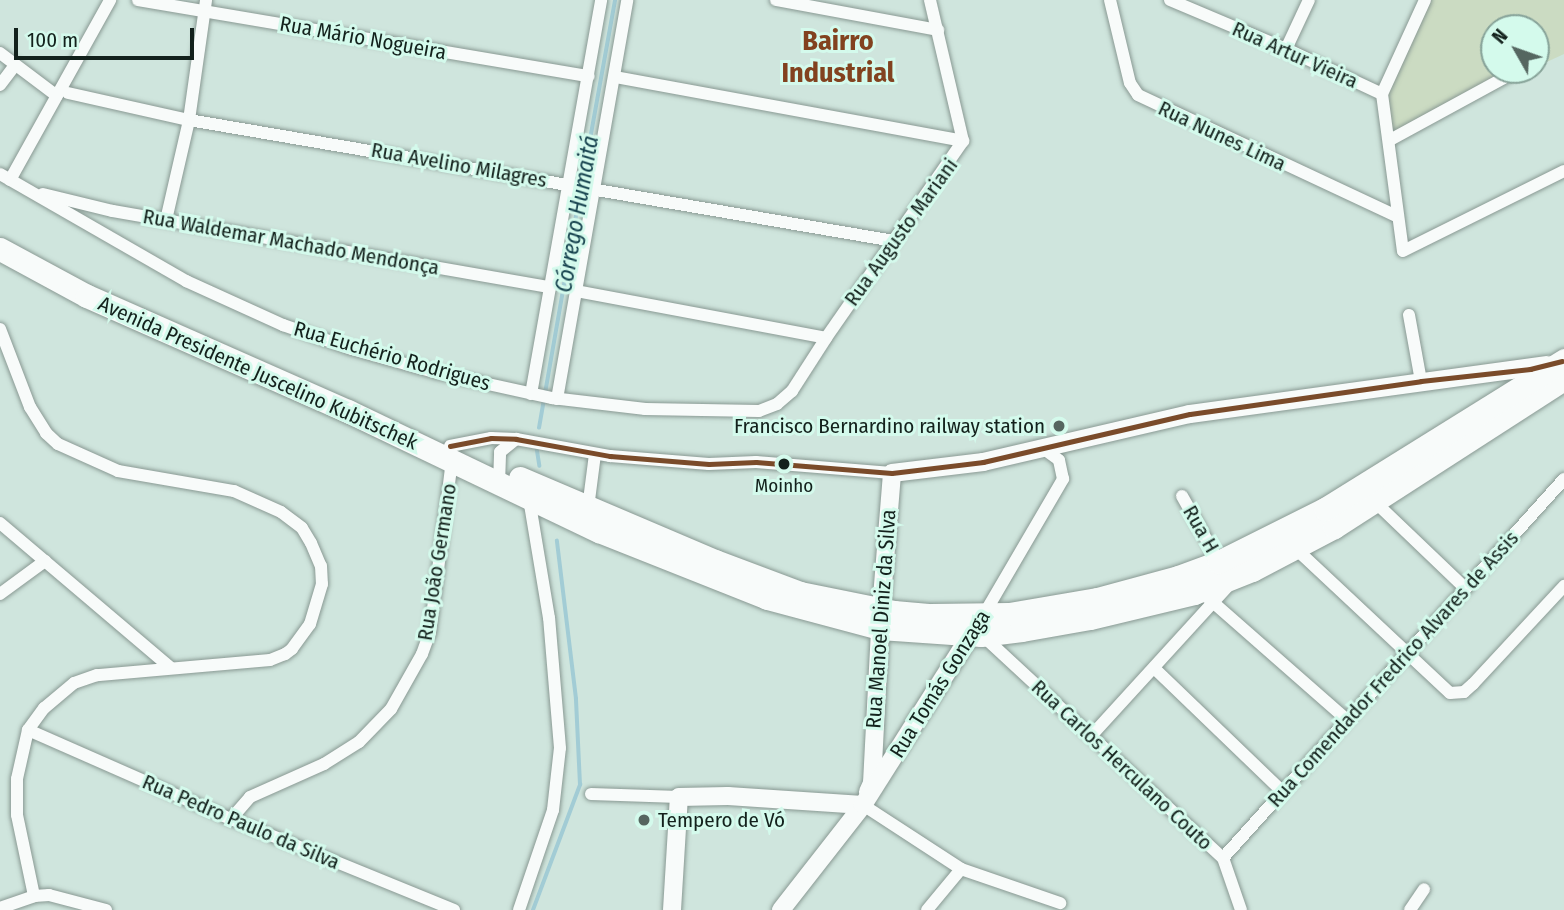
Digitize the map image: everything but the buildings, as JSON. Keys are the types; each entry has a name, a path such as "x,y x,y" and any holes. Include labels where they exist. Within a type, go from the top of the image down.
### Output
{"highway":[{"name":"Avenida Presidente Juscelino Kubitschek","path":"0,234 92,285 499,476 588,508 769,582 881,619"},
{"name":"Avenida Presidente Juscelino Kubitschek","path":"0,249 87,296 451,454"},
{"name":"Avenida Presidente Juscelino Kubitschek","path":"499,476 529,499 611,536 767,598 881,619 979,628 1090,618 1204,597 1228,569 1563,367"},
{"name":"Avenida Presidente Juscelino Kubitschek","path":"979,628 1178,577 1228,569 1295,548 1374,501 1563,367"}],"street":[{"path":"5,177 62,94 110,0"},
{"name":"Rua Mário Nogueira","path":"138,0 205,6 589,76"},
{"path":"534,395 550,287 571,184 601,0"},
{"path":"554,398 576,291 592,187 627,0"},
{"path":"776,0 938,30"},
{"name":"Rua Augusto Mariani","path":"776,404 792,391 963,141 930,0"},
{"name":"Rua Nunes Lima","path":"1110,0 1130,83 1138,95 1398,217"},
{"name":"Rua Artur Vieira","path":"1170,0 1188,3 1382,94"},
{"path":"1286,49 1309,0"},
{"path":"1425,0 1382,94 1403,251 1564,171"},
{"path":"166,220 189,120 205,6"},
{"path":"0,53 62,94"},
{"path":"0,85 15,65"},
{"path":"614,77 963,141"},
{"path":"1390,140 1493,84"},
{"name":"Rua Avelino Milagres","path":"62,94 189,120 592,187 894,241"},
{"name":"Rua Euchério Rodrigues","path":"5,177 186,281 283,325 426,369 534,395 645,409 758,411 776,404"},
{"name":"Rua Waldemar Machado Mendonça","path":"32,192 113,211 550,287"},
{"path":"101,234 113,211"},
{"path":"576,291 826,338"},
{"path":"1409,315 1421,381"},
{"path":"0,329 30,407 46,433 58,444 118,471 234,491 265,503 292,519 311,543 321,566 322,584 310,624 292,649 270,660 97,675 74,684 44,708 28,730 20,758 17,815 34,896"},
{"path":"451,454 491,438 516,439 594,454 673,461 757,462 892,473 983,462 1045,450 1190,414 1421,381 1563,367"},
{"path":"499,476 500,452 516,439"},
{"name":"Rua Tomás Gonzaga","path":"781,910 863,805 979,628 1063,479 1059,460 1045,450"},
{"name":"Rua João Germano","path":"231,819 250,797 324,764 359,742 391,709 422,654 430,632 451,454"},
{"path":"588,508 594,454"},
{"name":"Rua Manoel Diniz da Silva","path":"863,805 872,783 873,730 892,473"},
{"name":"Rua Comendador Fredrico Alvares de Assis","path":"1223,858 1564,479"},
{"name":"Rua H","path":"1182,496 1228,569"},
{"path":"519,910 553,810 559,748 550,618 529,499"},
{"path":"1374,501 1465,587"},
{"path":"0,523 172,668"},
{"path":"1295,548 1450,693 1464,692 1474,684 1564,586"},
{"path":"0,594 45,561"},
{"path":"1091,736 1154,668 1204,597 1346,719"},
{"name":"Rua Carlos Herculano Couto","path":"979,628 1223,858 1241,910"},
{"path":"1154,668 1282,791"},
{"name":"Rua Pedro Paulo da Silva","path":"28,730 231,819 454,910"},
{"path":"873,730 878,737 890,743 908,735"},
{"path":"591,794 728,796 863,805 961,869 1060,903"},
{"path":"672,910 679,797"},
{"path":"927,910 961,869"},
{"path":"1424,889 1412,905 1426,910"},
{"path":"0,908 34,896 58,896 106,910"}],"green space":[{"path":"1430,0 1564,0 1564,54 1550,60 1550,14 1480,14 1480,84 1500,84 1393,135 1386,94"}],"waterway":[{"name":"Córrego Humaitá","path":"582,184 615,0"},
{"name":"Córrego Humaitá","path":"539,428 580,192"},
{"name":"Córrego Humaitá","path":"537,448 540,466"},
{"name":"Córrego Humaitá","path":"533,910 580,785 576,699 557,541"}],"transit line":[{"path":"450,446 491,438 516,439 610,456 709,464 756,462 892,473 983,462 1190,414 1421,381 1530,369 1562,361"}],"place":[{"name":"Francisco Bernardino railway station","path":"1059,426"},
{"name":"Moinho","path":"784,464"},
{"name":"Tempero de Vó","path":"644,820"}],"district":[{"name":"Bairro Industrial","path":"838,57"}]}
